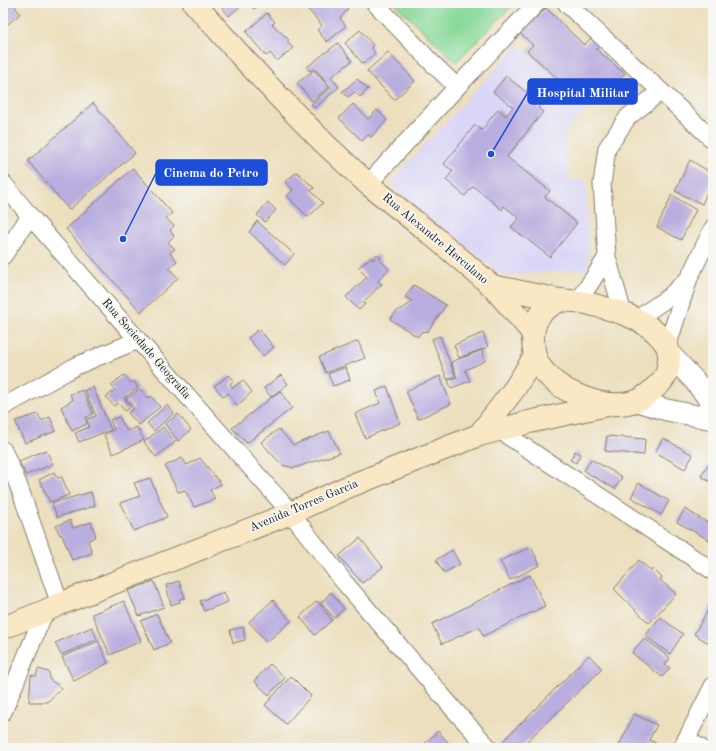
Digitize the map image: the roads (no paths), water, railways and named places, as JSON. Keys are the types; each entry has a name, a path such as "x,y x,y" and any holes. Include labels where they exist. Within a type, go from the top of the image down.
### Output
{"main road":[{"name":"Rua Alexandre Herculano","path":"194,3 286,105 324,143 368,184 432,235 492,286 570,301 589,303 630,316 647,325 658,334 668,349"},
{"path":"492,286 533,333"},
{"path":"570,301 553,304 543,311 534,326 533,347 535,356 543,370 563,388 577,396 612,404 637,401 643,398 659,385 666,376 668,366 668,349"},
{"path":"489,433 535,356"},
{"name":"Avenida Torres Garcia","path":"3,628 291,513 345,488 489,433 529,422 612,404"}],"street":[{"path":"375,3 457,87"},
{"path":"368,184 537,3"},
{"path":"566,3 713,140"},
{"path":"661,91 628,117 608,148 602,184 607,257 630,316 669,297 689,278"},
{"name":"Rua Sociedade Geografia","path":"3,183 138,340 291,513 349,588 489,748"},
{"path":"3,256 30,216"},
{"path":"668,349 689,278 713,228"},
{"path":"570,301 607,257"},
{"path":"3,407 76,366 138,340"},
{"name":"Rua Alexandre Herculano","path":"668,349 713,404"},
{"path":"637,401 667,410 713,419"},
{"path":"489,433 713,571"},
{"path":"3,450 18,484 53,607 3,712"},
{"path":"701,748 684,744 707,712 713,686"}],"place":[{"name":"Hospital Militar","path":"491,154"},
{"name":"Cinema do Petro","path":"123,239"}]}
